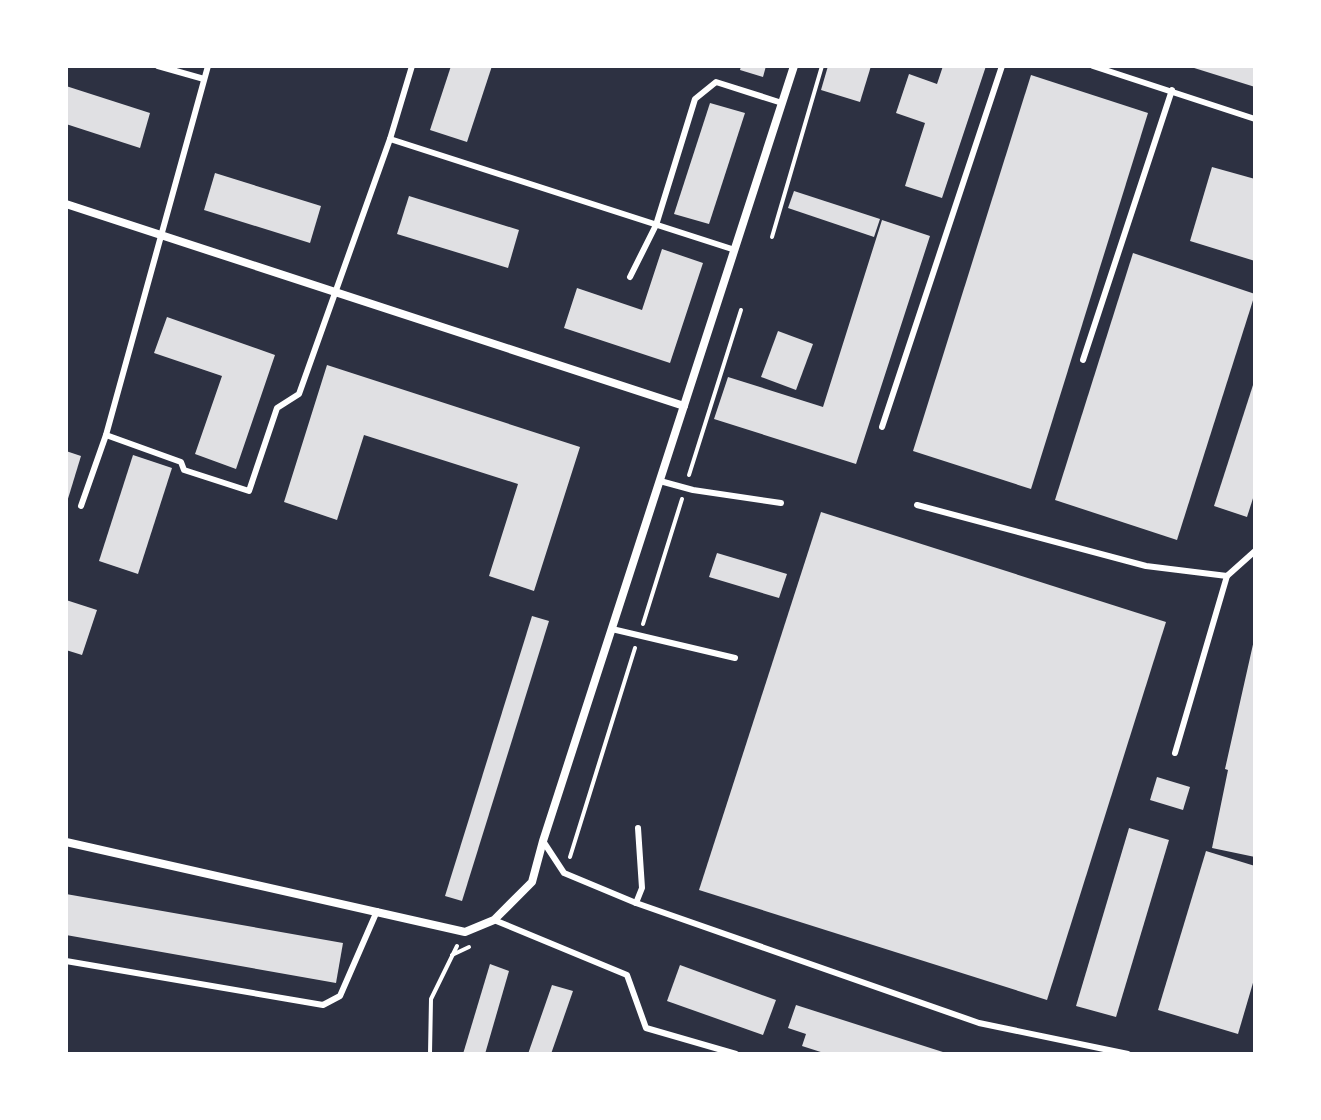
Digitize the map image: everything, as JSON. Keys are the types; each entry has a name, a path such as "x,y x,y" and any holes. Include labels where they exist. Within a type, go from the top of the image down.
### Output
{"street":[{"path":"66,842 465,932 494,920 532,882 794,66"},
{"path":"66,204 684,406"}],"lane":[{"path":"158,66 204,79"},
{"path":"81,506 106,435 208,66"},
{"path":"106,435 181,462 184,470 249,491 277,408 299,394 390,139 412,66"},
{"path":"882,427 1002,66"},
{"path":"1093,66 1255,119"},
{"path":"630,277 656,225 695,99 716,82 782,103"},
{"path":"1083,360 1172,90"},
{"path":"390,139 735,250"},
{"path":"660,481 685,488 781,503"},
{"path":"917,505 1146,566 1227,576"},
{"path":"1175,753 1227,576 1255,551"},
{"path":"612,629 735,658"},
{"path":"636,903 642,888 638,828"},
{"path":"543,841 564,873 636,903 979,1023 1128,1054"},
{"path":"66,961 323,1005 340,996 377,910"},
{"path":"494,920 627,975 646,1028 736,1054"}],"path":[{"path":"772,237 822,66"},
{"path":"570,858 741,310"},
{"path":"430,1054 431,999 465,932"}],"building":[{"path":"451,66 492,66 467,142 430,130"},
{"path":"741,66 766,66 763,77 740,70"},
{"path":"828,66 871,66 860,102 821,90"},
{"path":"943,66 986,66 942,198 905,186 925,123 896,113 909,74 937,84"},
{"path":"1255,66 1255,87 1191,67"},
{"path":"1031,75 1148,113 1031,489 913,451"},
{"path":"66,86 150,113 140,148 66,124"},
{"path":"710,103 745,113 709,224 674,214"},
{"path":"1212,167 1255,179 1255,261 1190,241"},
{"path":"215,173 321,206 310,243 204,210"},
{"path":"794,191 880,219 874,237 788,208"},
{"path":"409,196 519,230 508,268 397,234"},
{"path":"882,220 930,236 856,464 714,419 728,377 823,407"},
{"path":"662,249 703,263 670,363 564,328 577,288 642,310"},
{"path":"1133,253 1255,294 1177,540 1055,500"},
{"path":"167,317 275,355 236,469 195,454 222,376 154,353"},
{"path":"778,331 813,344 796,390 761,377"},
{"path":"327,365 580,447 534,591 489,576 518,484 364,435 337,520 284,502"},
{"path":"1254,382 1255,492 1247,517 1214,506"},
{"path":"66,451 81,456 67,502 66,502"},
{"path":"133,455 172,468 138,574 99,561"},
{"path":"821,512 1166,622 1047,1000 699,890"},
{"path":"717,553 787,574 779,598 709,577"},
{"path":"66,600 97,610 82,655 66,650"},
{"path":"532,616 549,621 462,901 445,896"},
{"path":"1254,640 1255,857 1212,848 1228,770 1225,769"},
{"path":"1157,777 1190,787 1183,810 1150,800"},
{"path":"1129,828 1169,840 1116,1017 1076,1006"},
{"path":"1206,851 1255,866 1255,976 1238,1034 1158,1010"},
{"path":"66,894 343,943 336,983 66,935"},
{"path":"490,964 509,971 485,1054 463,1054"},
{"path":"680,965 776,1000 763,1035 667,1001"},
{"path":"552,985 573,991 551,1054 528,1054"},
{"path":"796,1005 946,1054 827,1054 802,1046 806,1034 788,1028"}]}
